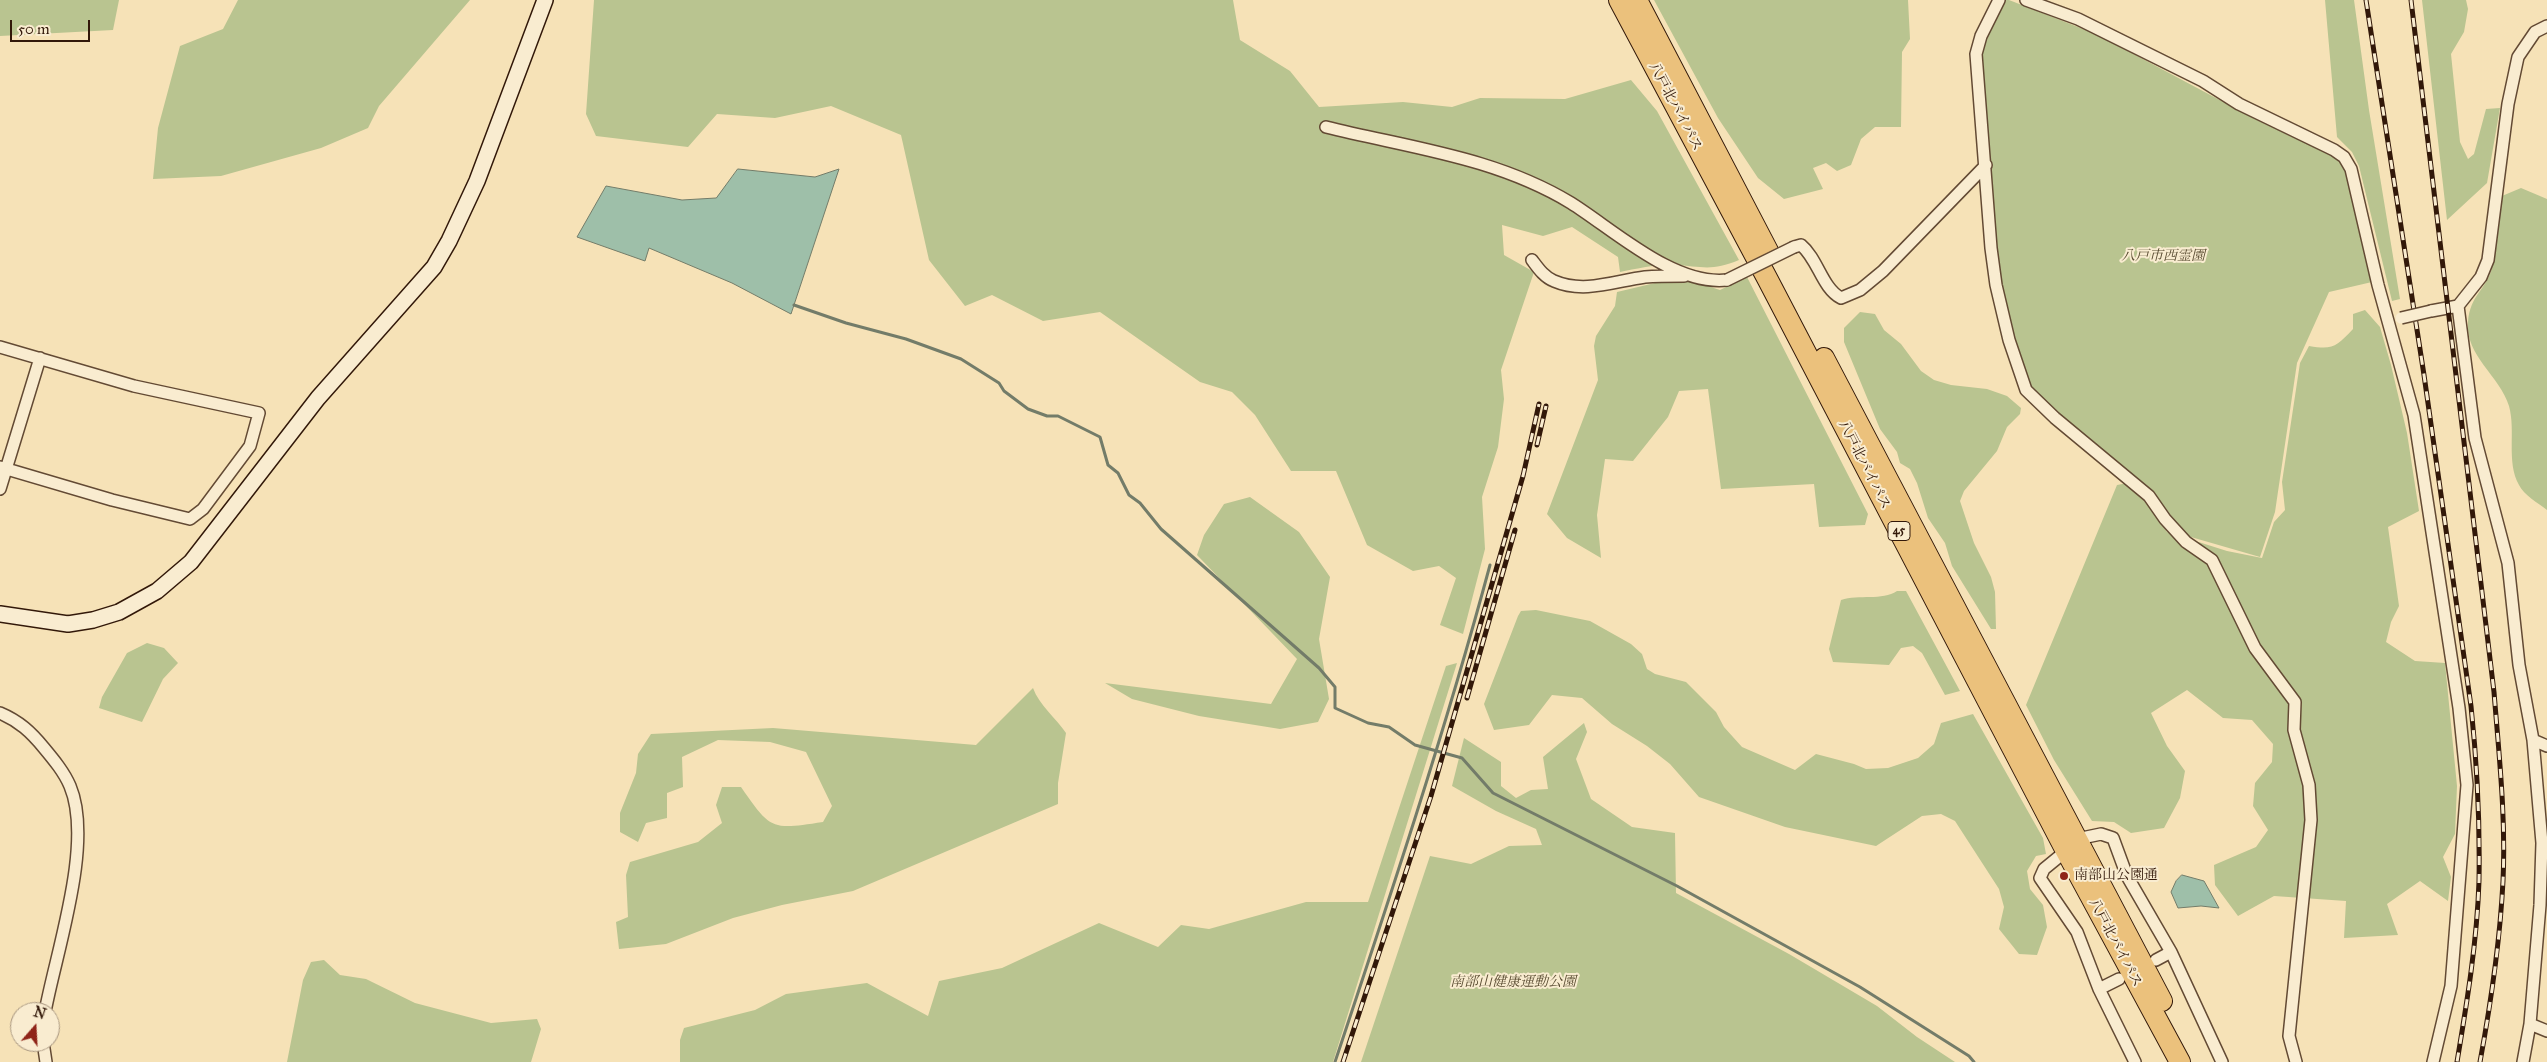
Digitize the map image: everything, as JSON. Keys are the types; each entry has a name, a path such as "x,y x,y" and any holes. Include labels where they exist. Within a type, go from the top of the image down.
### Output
{"highway":[{"name":"八戸北バイパス","path":"1619,0 2071,845 2195,1062"},
{"name":"八戸北バイパス","path":"1637,0 2071,845 2180,1062"}],"street":[{"path":"0,614 68,624 93,620 119,612 157,592 191,562 318,398 434,267 449,241 477,181 545,0"},
{"path":"1999,0 1980,36 1976,54 1991,248 1996,285 2009,340 2026,390 2055,418 2149,496 2165,519 2186,542 2212,560 2255,648 2294,702 2294,730 2310,785 2312,820 2289,1036 2296,1062"},
{"path":"2026,0 2056,5 2203,81 2240,104 2334,150 2344,157 2351,169 2388,321 2414,415 2457,698 2467,785 2451,986 2433,1062"},
{"path":"2388,321 2458,306 2481,277 2488,260 2507,113 2518,57 2535,32 2547,26"},
{"path":"1326,126 1468,159 1517,176 1571,203 1647,254 1677,271 1705,281 1727,280 1794,246 1801,245 1808,251 1834,294 1842,298 1850,296 1883,271 1986,165"},
{"path":"1532,260 1544,274 1554,281 1577,286 1614,284 1645,277 1691,276"},
{"path":"2458,306 2475,438 2508,563 2519,665 2533,740 2542,843 2540,905 2530,1024 2523,1062"},
{"path":"0,347 134,386 259,412 250,446 203,509 190,519 112,500 3,468"},
{"path":"0,489 3,468 40,358"},
{"path":"0,713 29,730 56,762 70,787 75,806 78,830 76,858 47,1002"},
{"path":"2533,740 2547,746"},
{"path":"2135,1062 2099,988 2077,932 2040,878 2044,869 2071,845 2101,834 2113,838 2127,876 2171,952 2222,1062"},
{"path":"2156,960 2171,952"},
{"path":"2099,988 2119,979"},
{"path":"2530,1024 2547,1031"}],"green space":[{"path":"0,0 119,0 113,30 0,36"},
{"path":"238,0 470,0 379,106 368,128 321,148 221,176 153,179 158,128 180,46 223,29"},
{"path":"594,0 1233,0 1240,40 1290,71 1319,107 1403,102 1452,107 1480,98 1565,99 1631,80 1657,111 1739,260 1713,267 1667,265 1620,272 1618,257 1572,227 1543,236 1502,225 1504,255 1534,272 1501,370 1504,399 1498,447 1482,497 1485,549 1463,634 1440,625 1456,578 1439,566 1413,571 1367,545 1336,471 1291,471 1255,415 1232,392 1200,382 1100,312 1043,321 992,295 965,306 929,260 901,135 831,106 775,118 717,114 688,147 596,136 586,114"},
{"path":"1654,0 1908,0 1910,39 1902,52 1901,127 1875,127 1861,139 1851,165 1837,171 1826,163 1813,168 1823,189 1784,199 1758,178 1718,118"},
{"name":"八戸市西霊園","path":"2003,0 2009,0 2096,34 2259,121 2336,158 2344,167 2372,282 2329,292 2297,363 2275,512 2260,557 2184,535 2038,400 2022,372 2000,287 1994,244 1990,155 1980,50"},
{"path":"2325,0 2354,0 2369,110 2400,299 2392,301 2359,166 2352,152 2337,137"},
{"path":"2422,0 2466,0 2468,9 2464,32 2451,54 2460,142 2468,159 2474,154 2486,109 2500,108 2487,183 2447,220"},
{"path":"2521,188 2547,199 2547,510 2521,489 2515,476 2509,406 2505,395 2477,356 2469,334 2468,322 2472,305 2492,268 2502,196"},
{"path":"1747,277 1868,514 1865,525 1819,527 1814,484 1721,489 1708,389 1679,391 1668,417 1633,461 1605,459 1597,515 1601,558 1567,538 1547,514 1598,380 1594,346 1596,336 1615,306 1617,292 1655,283 1689,280 1720,290"},
{"path":"2365,310 2380,327 2391,365 2407,433 2419,511 2388,527 2399,606 2391,622 2386,642 2415,661 2445,663 2457,786 2455,834 2443,857 2451,877 2448,901 2420,881 2387,904 2398,935 2344,938 2346,901 2274,896 2238,916 2215,885 2214,865 2256,847 2268,830 2253,806 2255,783 2272,762 2273,744 2252,720 2223,718 2187,690 2151,713 2167,746 2185,771 2180,798 2164,828 2131,833 2114,822 2092,821 2054,760 2026,705 2117,485 2128,483 2148,502 2167,532 2227,551 2262,558 2274,522 2285,510 2282,482 2300,363 2309,346 2324,348 2334,346 2342,340 2353,329 2353,314"},
{"path":"1860,312 1875,314 1884,330 1901,344 1921,371 1934,380 1951,385 1987,389 2007,396 2021,408 2020,414 2007,427 1997,451 1964,491 1960,501 1974,543 1991,577 1995,592 1996,629 1991,629 1952,566 1945,543 1928,518 1917,483 1910,469 1900,463 1897,452 1880,429 1844,342 1844,328"},
{"path":"1250,497 1299,532 1330,577 1319,639 1329,699 1318,722 1280,729 1199,716 1132,699 1105,683 1271,704 1297,659 1197,555 1204,535 1224,504"},
{"path":"1897,591 1906,591 1960,691 1945,695 1922,653 1913,646 1901,648 1889,665 1833,662 1829,649 1841,600 1855,597 1884,596"},
{"path":"1536,610 1590,621 1631,644 1642,654 1647,669 1655,674 1686,682 1716,712 1724,727 1742,747 1795,770 1816,754 1866,769 1888,768 1918,758 1934,744 1941,723 1973,714 2043,838 2046,854 2036,856 2027,871 2030,889 2043,905 2047,927 2037,955 2019,954 1999,929 2004,907 1999,889 1955,821 1941,814 1922,816 1876,846 1785,827 1699,797 1670,764 1647,746 1612,724 1582,698 1552,695 1529,725 1494,730 1484,704 1518,616 1521,611"},
{"path":"147,643 164,648 178,663 163,679 142,722 99,708 102,697 127,653"},
{"path":"1457,663 1333,1062 680,1062 680,1040 684,1028 755,1010 786,994 867,983 928,1016 939,981 1002,968 1099,923 1158,947 1181,925 1209,929 1306,902 1368,902 1446,666"},
{"path":"1033,688 1039,700 1066,733 1058,783 1058,804 853,891 782,905 733,918 666,944 619,949 616,922 628,917 626,875 630,862 698,842 722,823 716,805 722,787 741,787 766,819 782,826 823,822 832,806 806,752 770,742 718,740 682,757 683,787 667,793 667,818 646,823 638,842 620,832 620,813 636,773 638,754 651,734 773,728 976,745"},
{"name":"南部山健康運動公園","path":"1584,723 1587,732 1576,759 1591,799 1632,827 1675,833 1676,893 1789,954 1877,1006 1917,1037 1955,1062 1361,1062 1430,856 1471,864 1509,846 1542,845 1536,829 1496,811 1452,786 1464,738 1501,762 1501,786 1516,798 1531,790 1548,789 1543,757"},
{"path":"324,960 340,975 366,979 415,1003 491,1023 537,1019 541,1029 531,1062 287,1062 303,980 311,962"}],"shaded area":[{"path":"738,169 815,177 839,169 791,314 732,283 649,248 645,261 577,237 606,186 682,200 716,198"},
{"path":"2182,875 2204,881 2219,908 2201,906 2178,908 2171,892 2176,881"}],"waterway":[{"path":"794,305 846,323 906,339 961,359 999,383 1004,391 1028,409 1047,416 1058,416 1100,437 1108,465 1118,473 1129,495 1140,503 1161,529 1319,668 1335,687 1335,708 1368,723 1389,727 1415,745 1462,758 1493,793 1677,886 1860,987 1969,1056 1974,1062"},
{"path":"1335,1062 1436,752 1490,565"}],"railway":[{"path":"2366,0 2424,375 2473,728 2478,815 2478,904 2474,949 2457,1062"},
{"path":"2411,0 2494,692 2502,786 2504,834 2502,904 2488,1017 2480,1062"},
{"path":"1343,1062 1431,796 1523,476 1539,404"},
{"path":"1537,445 1546,406"},
{"path":"1467,698 1515,530"}],"place":[{"name":"南部山公園通","path":"2064,876"}]}
